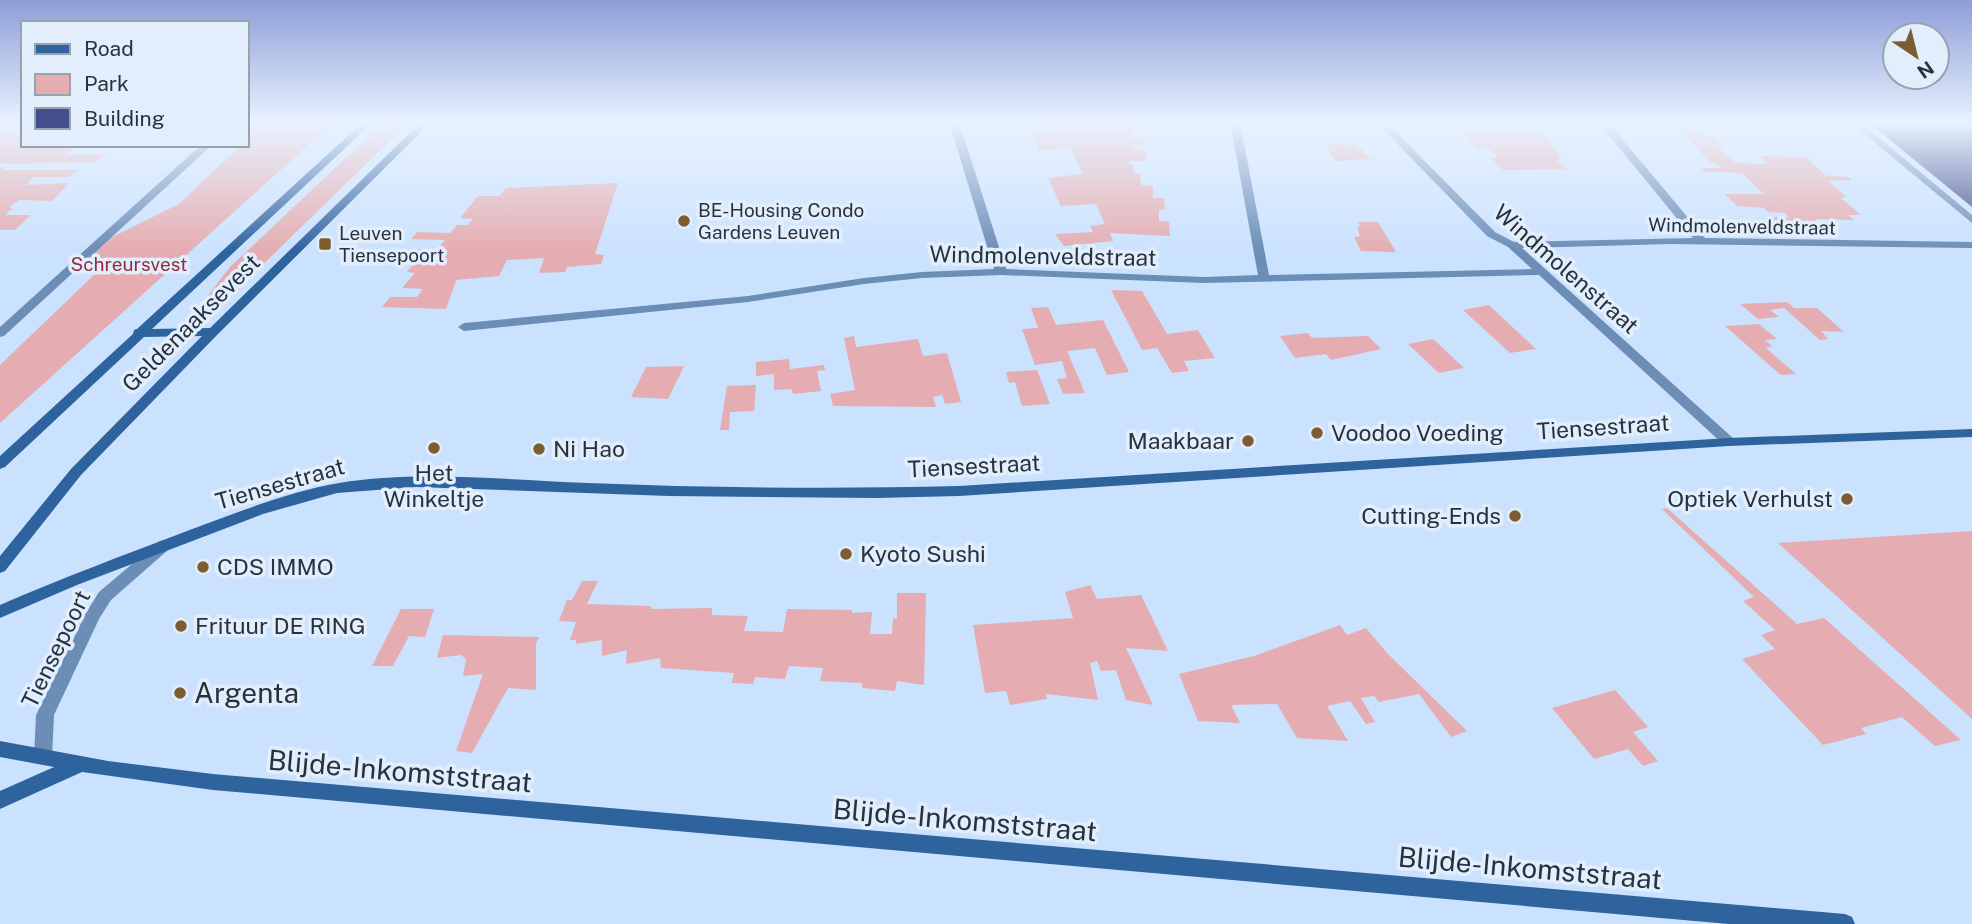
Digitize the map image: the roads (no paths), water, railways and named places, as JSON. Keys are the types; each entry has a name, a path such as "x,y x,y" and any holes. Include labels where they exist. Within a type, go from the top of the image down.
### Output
{"street":[{"path":"0,333 184,165"},
{"name":"Geldenaaksevest","path":"0,464 321,165"},
{"name":"Geldenaaksevest","path":"0,567 76,472 382,165"},
{"path":"968,165 1001,272"},
{"path":"1243,165 1264,279"},
{"name":"Windmolenstraat","path":"1423,165 1491,234 1511,246 1541,272 1729,442"},
{"path":"1638,165 1703,243"},
{"path":"1906,165 1972,220"},
{"name":"Windmolenveldstraat","path":"1511,246 1671,241 1972,245"},
{"name":"Windmolenveldstraat","path":"464,327 748,299 887,279 1001,272 1167,279 1541,272"},
{"path":"138,333 213,332"},
{"name":"Tiensestraat","path":"0,612 258,510 338,488 391,482 669,491 959,491 1729,442 1972,433"},
{"name":"Tiensepoort","path":"43,757 45,715 92,617 105,596 164,545"},
{"name":"Blijde-Inkomststraat","path":"0,748 80,764 213,782 1845,924"},
{"path":"0,800 80,764"}],"place":[{"name":"BE-Housing Condo Gardens Leuven","path":"684,221"},
{"name":"Leuven Tiensepoort","path":"325,244"},
{"name":"Voodoo Voeding","path":"1317,433"},
{"name":"Maakbaar","path":"1248,441"},
{"name":"Het Winkeltje","path":"434,448"},
{"name":"Ni Hao","path":"539,449"},
{"name":"Optiek Verhulst","path":"1847,499"},
{"name":"Cutting-Ends","path":"1515,516"},
{"name":"Kyoto Sushi","path":"846,554"},
{"name":"CDS IMMO","path":"203,567"},
{"name":"Frituur DE RING","path":"181,626"},
{"name":"Argenta","path":"180,693"}],"park label":[{"name":"Schreursvest","path":"129,264"}]}
